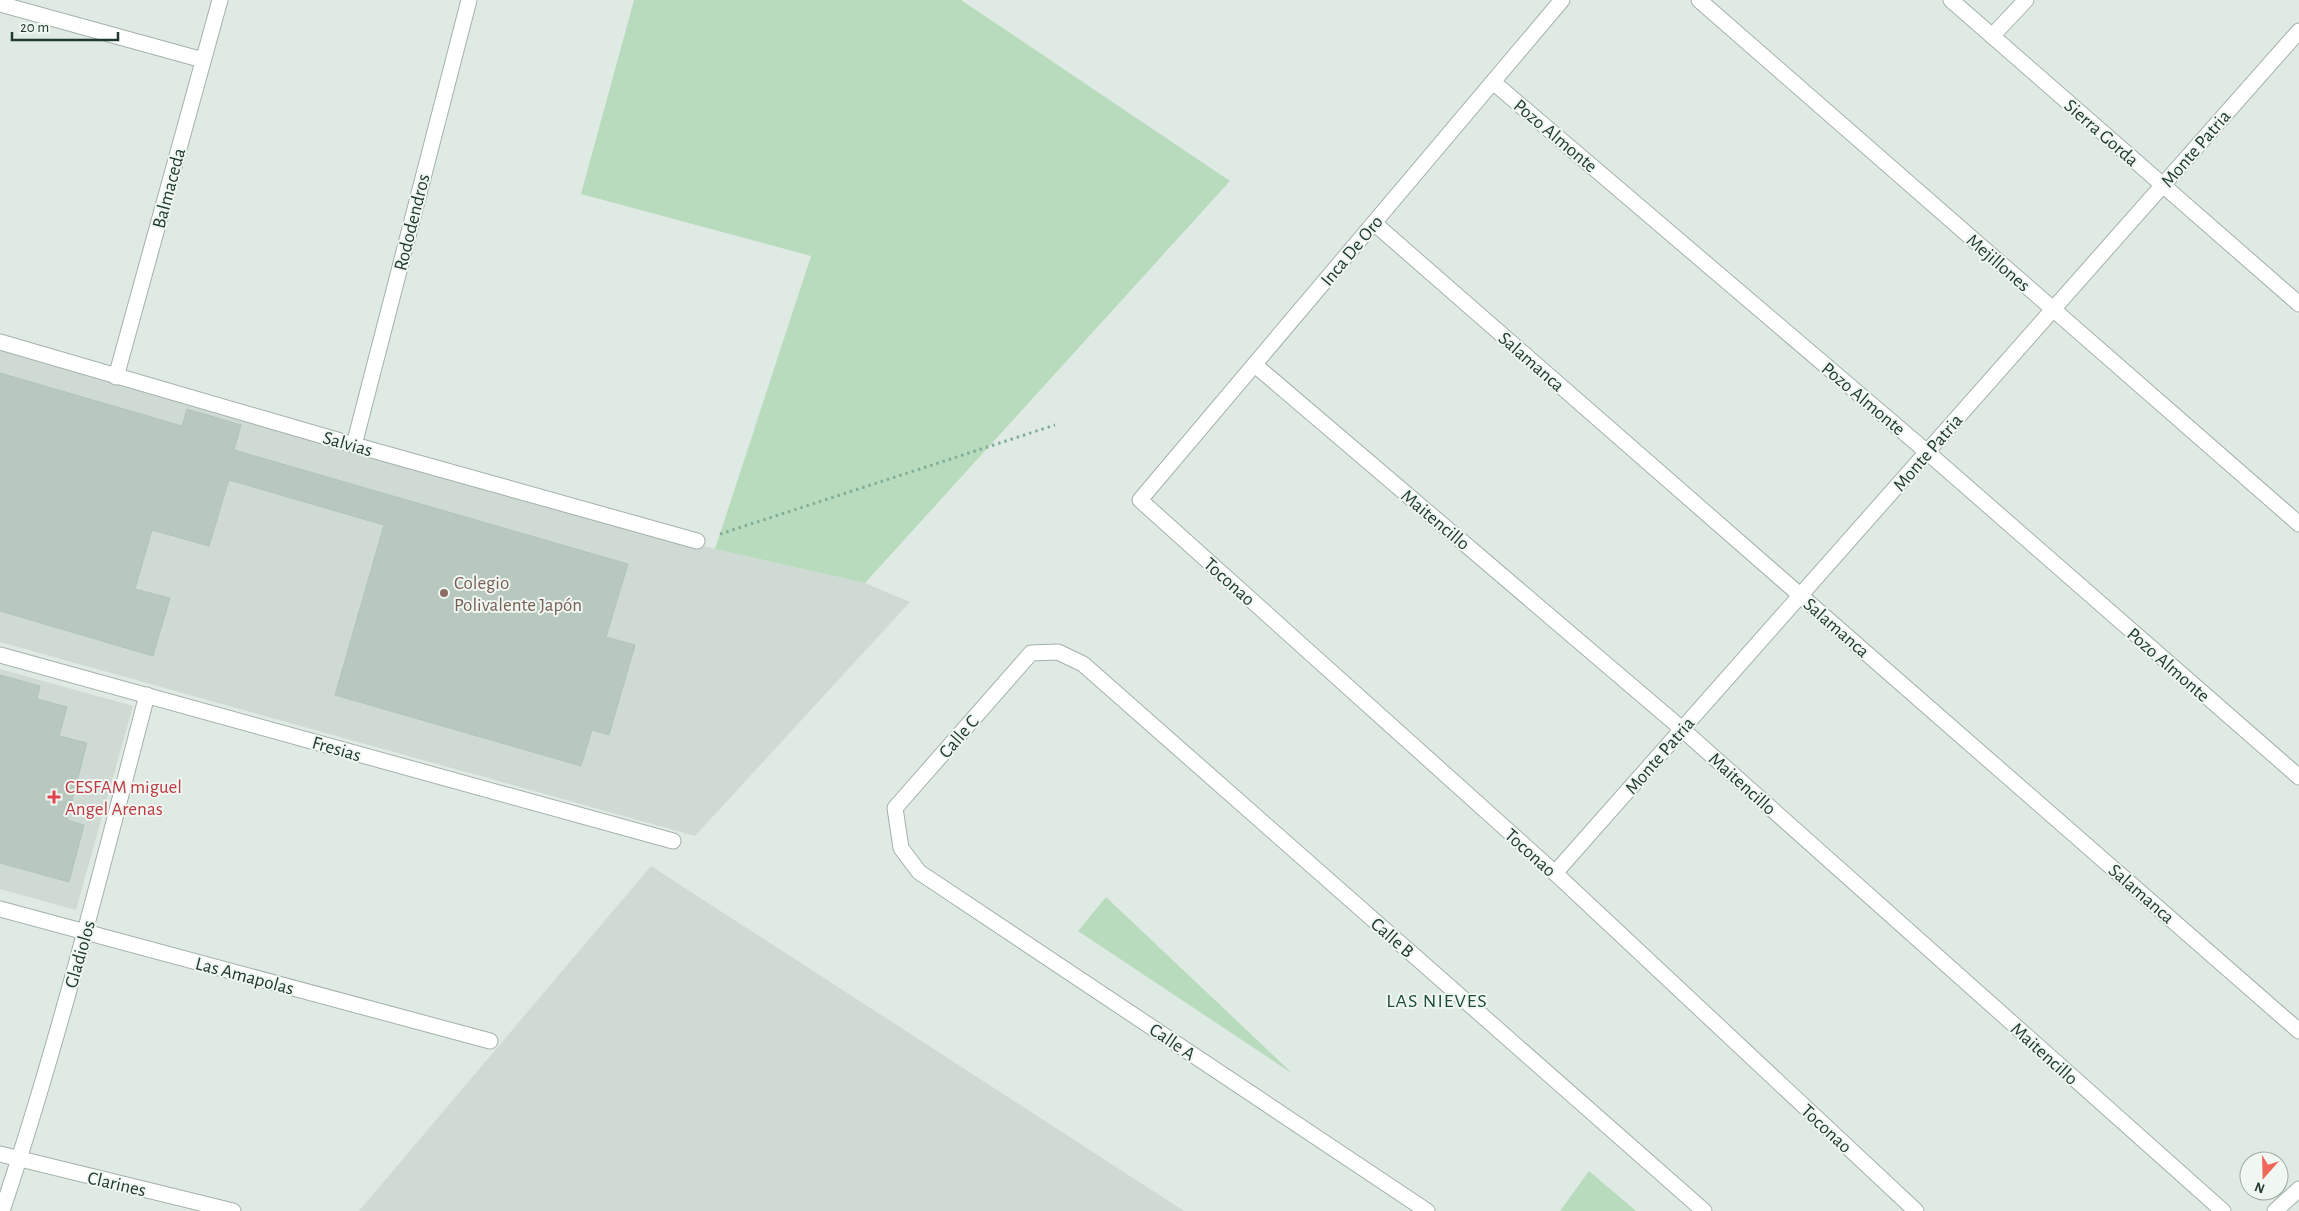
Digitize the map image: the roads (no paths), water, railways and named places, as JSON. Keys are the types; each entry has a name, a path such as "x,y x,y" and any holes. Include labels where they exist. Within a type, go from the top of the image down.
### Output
{"street":[{"name":"Balmaceda","path":"116,377 220,0"},
{"name":"Rododendros","path":"354,445 469,0"},
{"name":"Inca De Oro","path":"1140,500 1562,0"},
{"name":"Mejillones","path":"1699,0 2299,524"},
{"name":"Sierra Gorda","path":"1951,0 2299,304"},
{"path":"1992,36 2026,0"},
{"path":"0,4 203,60"},
{"name":"Monte Patria","path":"1555,873 2299,30"},
{"name":"Pozo Almonte","path":"1493,82 1927,452 2299,778"},
{"name":"Salamanca","path":"1374,223 2299,1032"},
{"name":"Salvias","path":"0,342 354,445 698,541"},
{"name":"Maitencillo","path":"1255,365 1682,729 2223,1211"},
{"name":"Toconao","path":"1140,500 1555,873 1916,1211"},
{"name":"Calle C","path":"919,872 901,848 895,808 1031,653 1058,652 1082,664"},
{"name":"Fresias","path":"0,655 147,694 673,841"},
{"name":"Calle B","path":"1082,664 1704,1211"},
{"name":"Gladiolos","path":"2,1211 20,1160 85,932 147,694"},
{"name":"Calle A","path":"919,872 1427,1211"},
{"name":"Las Amapolas","path":"0,909 490,1040"},
{"name":"Clarines","path":"0,1154 234,1211"},
{"path":"2275,1211 2299,1189"}],"place":[{"name":"Colegio Polivalente Japón","path":"444,593"},
{"name":"CESFAM miguel Angel Arenas","path":"54,797"}],"district":[{"name":"LAS NIEVES","path":"1437,1000"}]}
